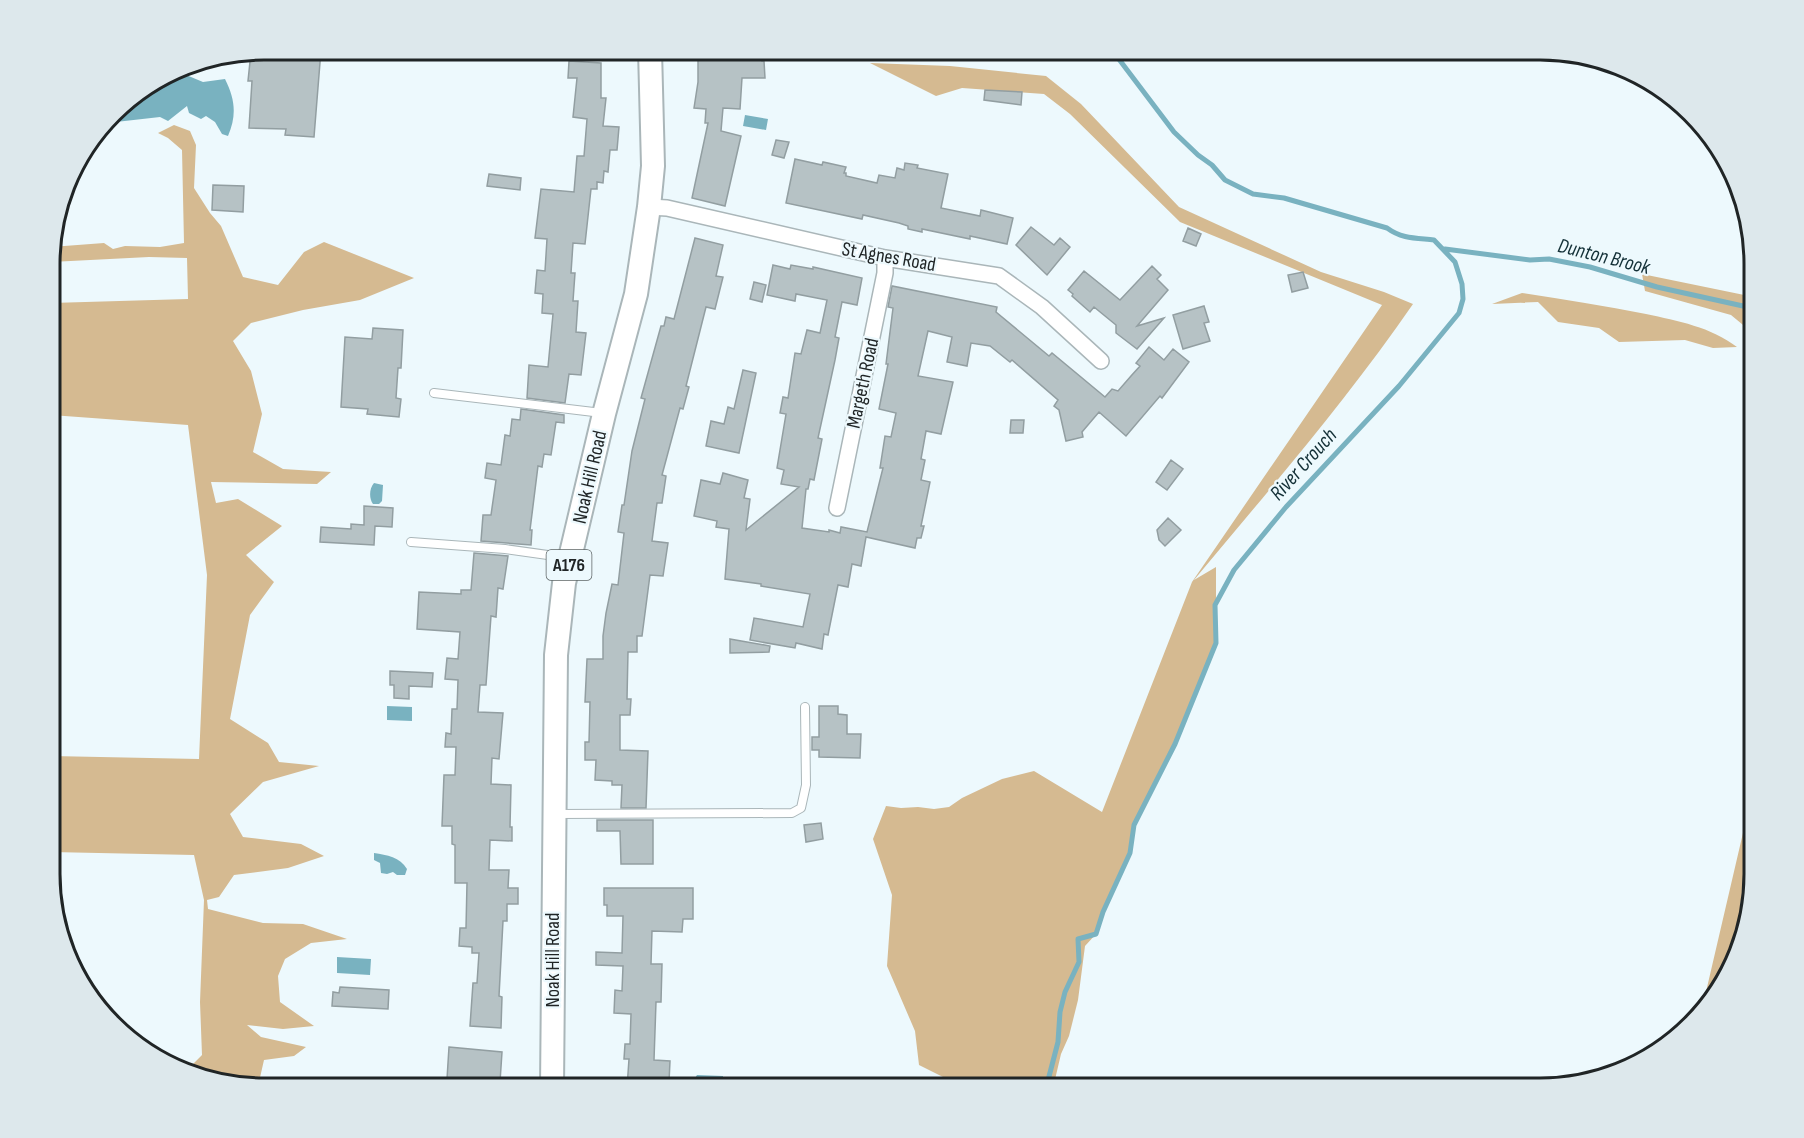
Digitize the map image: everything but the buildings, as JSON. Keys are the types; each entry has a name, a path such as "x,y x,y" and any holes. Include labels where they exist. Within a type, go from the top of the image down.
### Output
{"main road":[{"name":"Noak Hill Road","path":"552,1078 556,655 564,583 604,414 636,294 649,207 654,144 650,60"}],"street":[{"name":"St Agnes Road","path":"649,207 668,208 885,258 999,276 1042,307 1101,361"},
{"name":"Margeth Road","path":"837,508 885,273 885,258"}],"lane":[{"path":"434,393 604,414"},
{"path":"411,542 505,549 570,558"},
{"path":"554,814 792,813 801,808 806,785 805,706"}],"shaded area":[{"path":"870,63 950,66 1046,76 1081,104 1179,207 1321,272 1384,292 1413,304 1334,410 1194,580 1216,567 1216,643 1175,744 1134,825 1130,853 1103,912 1096,934 1085,946 1078,1000 1055,1078 945,1078 919,1065 915,1031 887,966 892,895 873,839 886,806 934,809 949,807 962,798 1002,779 1034,771 1102,812 1192,582 1382,305 1180,222 1070,114 1044,94 962,88 936,96"},
{"path":"174,125 190,131 196,145 194,188 221,226 243,277 278,285 304,252 324,242 414,278 360,300 303,310 251,323 233,341 251,371 262,414 253,452 283,469 331,472 317,484 211,482 216,503 238,499 282,526 246,555 274,582 250,615 230,719 268,743 279,762 319,766 263,782 230,814 243,837 301,844 324,856 288,868 234,875 219,897 207,900 208,909 263,923 303,924 347,939 311,943 285,959 278,976 280,1002 314,1026 283,1029 247,1025 261,1037 306,1047 294,1056 264,1060 260,1078 211,1071 191,1064 202,1055 200,1002 204,900 194,855 60,852 60,756 199,759 207,575 188,425 60,416 60,303 188,299 187,258 149,257 60,262 61,246 104,243 113,249 125,246 160,247 184,243 182,150 158,133"},
{"path":"1642,274 1744,295 1744,326 1731,315 1645,291"},
{"path":"1522,293 1615,308 1682,322 1716,334 1737,347 1713,348 1685,340 1619,342 1599,328 1558,322 1538,302 1492,304"},
{"path":"1744,829 1744,886 1740,914 1723,964 1706,993"}],"water":[{"path":"186,75 203,82 225,79 234,107 233,121 228,136 222,134 215,122 206,116 201,119 189,113 187,106 168,121 160,117 118,122 140,102"},
{"path":"745,115 768,119 766,130 743,126"},
{"path":"374,483 383,485 382,501 379,504 373,504 371,499 370,491"},
{"path":"387,706 412,707 412,721 387,720"},
{"path":"374,853 397,859 407,869 405,875 397,875 393,872 381,873 380,863 374,860"},
{"path":"337,957 371,959 370,975 337,973"},
{"path":"697,1075 723,1076 723,1078 695,1078"}],"waterway":[{"name":"River Crouch","path":"1049,1078 1058,1042 1060,1012 1065,992 1079,962 1078,939 1096,934 1103,912 1130,853 1134,825 1175,744 1216,643 1215,605 1234,570 1286,507 1399,386 1459,313 1463,299 1462,284 1455,262 1434,240 1404,236 1387,228 1284,198 1253,194 1225,180 1212,165 1174,132 1120,60"},
{"name":"Dunton Brook","path":"1445,249 1530,260 1549,259 1590,267 1657,287 1744,306"}]}
